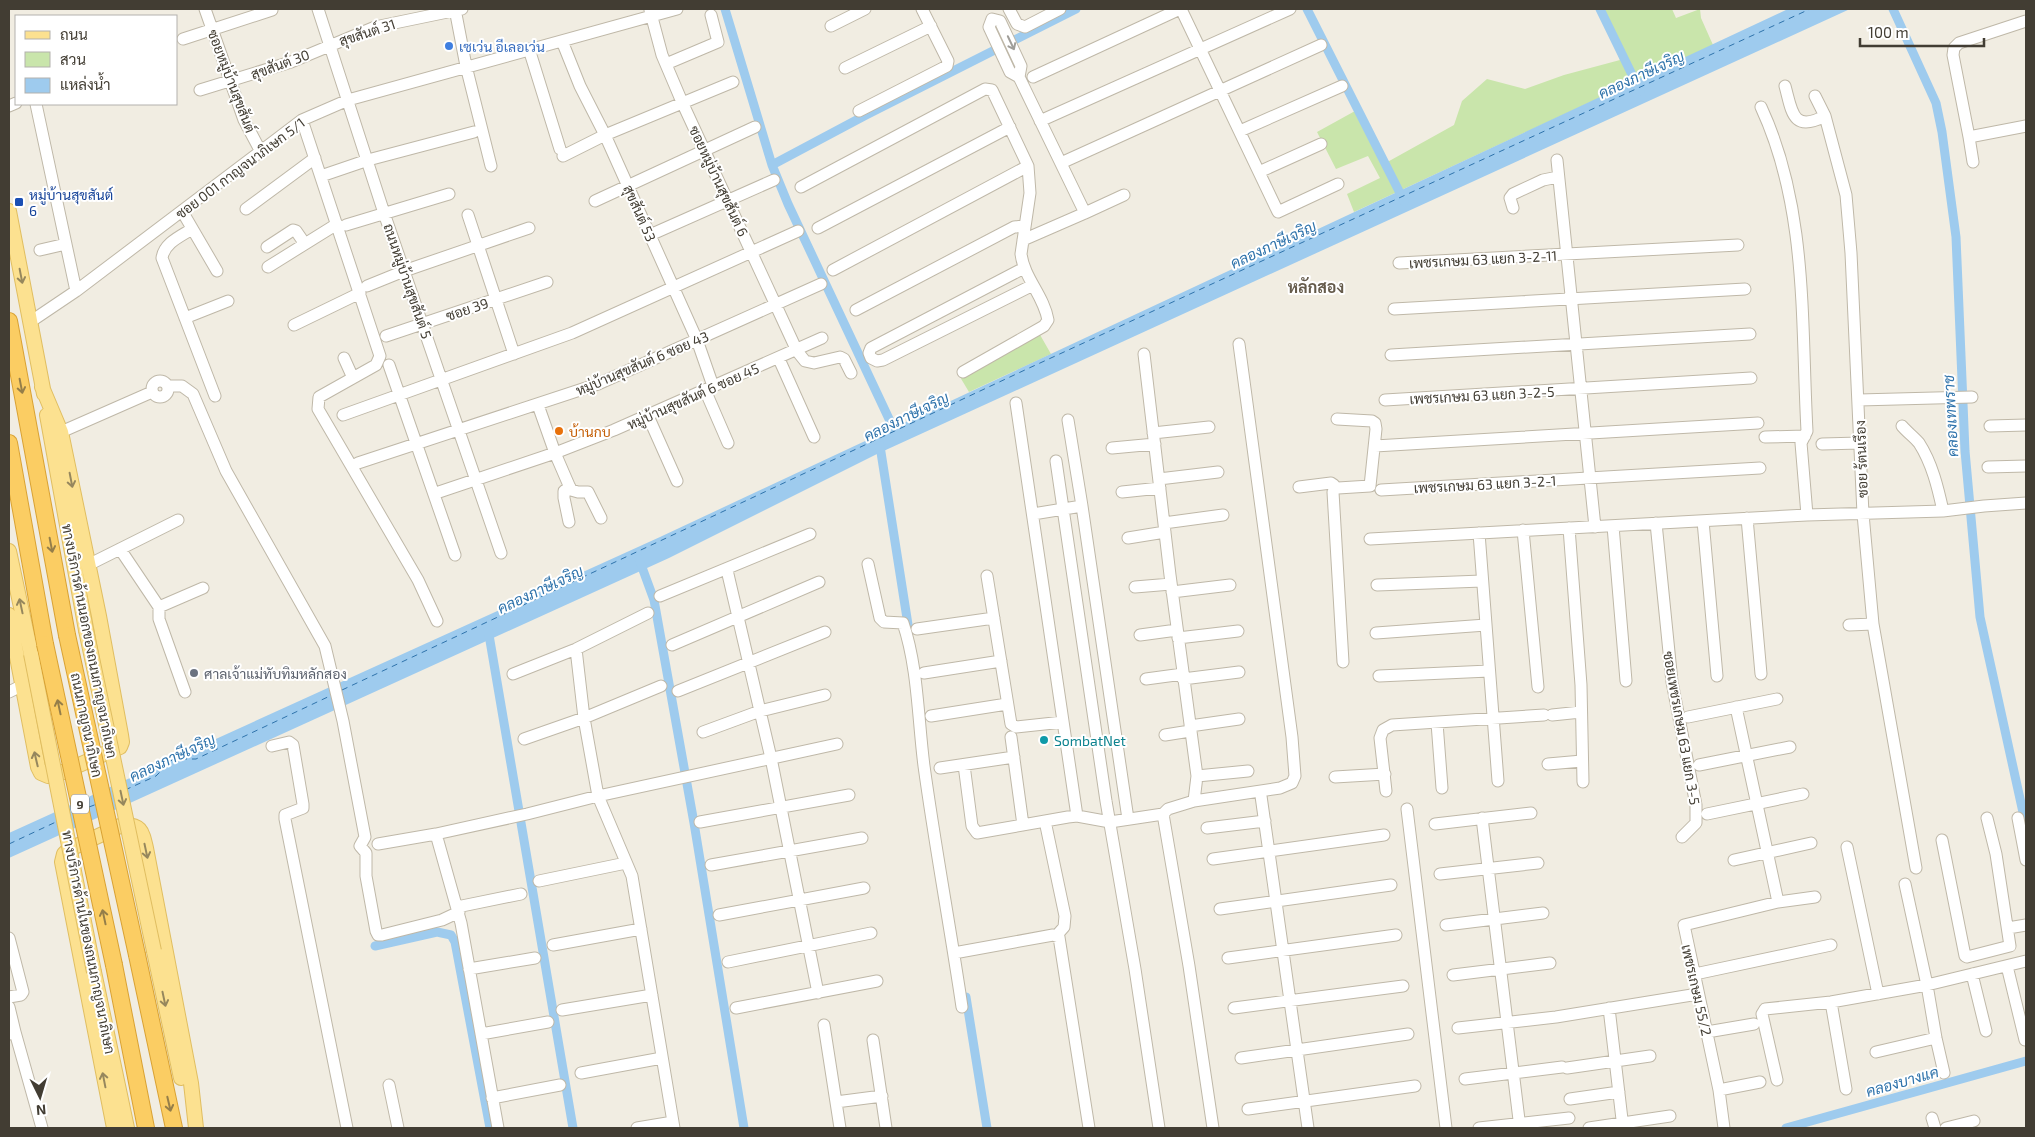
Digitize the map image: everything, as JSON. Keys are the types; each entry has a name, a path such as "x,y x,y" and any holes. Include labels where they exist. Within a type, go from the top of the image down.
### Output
{"highway":[{"name":"ถนนกาญจนาภิเษก","path":"9,321 67,635 174,1128"},
{"name":"ถนนกาญจนาภิเษก","path":"9,443 46,644 114,965 146,1128"}],"main road":[{"name":"ทางบริการด้านนอกของถนนกาญจนาภิเษก","path":"9,211 86,630 191,1128"},
{"path":"9,615 15,689 41,773 54,776 120,747 122,742 120,727 61,432 42,387"},
{"name":"ทางบริการด้านในของถนนกาญจนาภิเษก","path":"9,551 127,1128"},
{"path":"114,1128 62,862 64,854 68,850 122,825 138,828 146,848 191,1083 196,1128"}],"street":[{"name":"ซอยหมู่บ้านสุขสันต์","path":"205,9 244,120 261,152"},
{"name":"ถนนหมู่บ้านสุขสันต์ 5","path":"318,9 331,44 384,213 442,378 500,553"},
{"path":"457,9 466,66 491,166"},
{"name":"สุขสันต์ 31","path":"331,44 375,26 457,9"},
{"name":"ซอย 001 กาญจนาภิเษก 5/1","path":"30,322 76,291 302,120 348,100 562,41 651,12 677,9"},
{"path":"831,26 866,9"},
{"path":"858,111 947,66 948,61 922,9"},
{"path":"1009,9 1017,24 1022,27 1060,9"},
{"path":"1033,77 1181,9 1278,212 1338,184"},
{"path":"1040,121 1290,9"},
{"path":"183,40 272,10"},
{"name":"ซอยหมู่บ้านสุขสันต์ 6","path":"651,12 657,39 682,102 797,351"},
{"path":"666,64 718,42 711,15"},
{"path":"992,19 1009,70 1020,71"},
{"path":"992,19 1020,71 1040,121 1085,213"},
{"path":"1972,162 1953,55 1954,48 1959,43 2026,21"},
{"path":"845,68 930,26"},
{"name":"สุขสันต์ 53","path":"562,41 580,86 605,135 697,340 709,388 728,444"},
{"name":"สุขสันต์ 30","path":"200,90 291,62 331,44"},
{"path":"1061,163 1320,45"},
{"path":"529,49 562,152 733,82"},
{"path":"1240,131 1342,86"},
{"path":"1785,86 1794,116 1798,120 1806,122 1825,116"},
{"path":"801,187 985,89 992,90 1028,166 1030,193 1021,254 1024,268 1046,310 1048,320 1044,326 963,372"},
{"name":"ซอย ร้ตนเรึอง","path":"1815,96 1825,116 1846,195 1859,400 1863,514 1873,624 1916,868"},
{"path":"36,105 76,291"},
{"path":"1761,107 1773,133 1792,204 1795,223 1804,352 1807,431 1801,443 1807,515"},
{"path":"302,120 321,176 342,225 364,290 380,356 376,365 319,397 318,409 418,580 437,621"},
{"path":"1969,137 2026,126"},
{"path":"595,201 755,127"},
{"path":"818,228 1010,127"},
{"path":"321,176 368,160 474,132"},
{"path":"1259,172 1321,144"},
{"path":"246,209 315,158"},
{"path":"1557,160 1594,527"},
{"path":"832,270 1028,166"},
{"path":"1513,208 1510,198 1513,194 1543,180 1558,177"},
{"path":"650,235 774,180"},
{"path":"268,266 342,225 449,194"},
{"path":"1023,240 1124,195"},
{"path":"182,211 217,271"},
{"path":"468,215 514,354"},
{"path":"856,310 1014,226 1025,226"},
{"path":"294,324 404,271 529,228"},
{"path":"192,229 167,246 163,251 162,258 215,396"},
{"path":"267,247 293,230 296,231 305,244"},
{"path":"343,415 572,333 798,231"},
{"path":"40,250 66,244"},
{"name":"เพชรเกษม 63 แยก 3-2-11","path":"1399,263 1738,245"},
{"path":"1024,268 871,348 869,353 871,358 877,361 883,360 1033,285"},
{"name":"ซอย 39","path":"386,336 547,282"},
{"name":"หมู่บ้านสุขสันต์ 6 ซอย 43","path":"358,463 598,384 821,284"},
{"path":"1394,309 1745,289"},
{"path":"185,318 228,301"},
{"path":"1391,355 1750,334"},
{"name":"หมู่บ้านสุขสันต์ 6 ซอย 45","path":"439,492 555,453 648,416 797,351 822,338"},
{"path":"964,765 974,830 981,833 1077,816 1110,822 1163,814 1168,809 1194,801 1280,788 1292,783 1295,776 1292,737 1239,344"},
{"path":"797,351 805,361 814,363 840,357 844,359 851,374"},
{"path":"1144,354 1164,528 1197,776 1194,801"},
{"path":"344,358 353,378"},
{"path":"778,359 814,437"},
{"path":"389,365 415,445 455,555"},
{"name":"เพชรเกษม 63 แยก 3-2-5","path":"1385,400 1580,390 1751,378"},
{"path":"61,432 152,392 156,396 162,397 168,391 168,386 182,386 194,394 226,472 325,646 343,721 365,838 360,846 366,854 366,876 378,935 442,920 458,910 521,894"},
{"path":"1859,400 1966,397"},
{"path":"1016,403 1077,816"},
{"path":"538,405 555,453 571,490 584,491 591,494 601,518"},
{"path":"648,416 677,481"},
{"path":"1335,489 1370,486 1376,429 1372,421 1337,419"},
{"path":"1068,420 1128,819"},
{"path":"1375,446 1758,423"},
{"path":"1990,426 2026,425"},
{"path":"1902,426 1918,442 1927,458 1943,511"},
{"path":"1112,448 1209,427"},
{"path":"1765,437 1805,436"},
{"path":"1822,444 1860,443"},
{"path":"1056,461 1110,822 1159,1128"},
{"path":"1988,467 2026,466"},
{"name":"เพชรเกษม 63 แยก 3-2-1","path":"1381,490 1760,468"},
{"path":"1122,492 1218,472"},
{"path":"1298,487 1331,483 1334,485 1343,662"},
{"path":"569,522 564,491 570,488"},
{"path":"1370,539 1807,515 1943,511 1984,506 2026,504"},
{"path":"1033,514 1082,506"},
{"path":"1128,538 1223,515"},
{"path":"1747,518 1760,674"},
{"path":"88,564 178,520"},
{"path":"1703,521 1717,676"},
{"name":"ซอยเพชรเกษม 63 แยก 3-5","path":"1656,523 1672,682 1696,805 1696,823 1682,837"},
{"path":"1613,526 1626,681"},
{"path":"1569,528 1581,712 1583,782"},
{"path":"1523,530 1538,687"},
{"path":"1479,533 1498,782"},
{"path":"660,596 727,570 810,534"},
{"path":"120,549 159,607 159,619 185,692"},
{"path":"868,564 880,618 884,622 903,623 906,631 924,766 962,1007"},
{"path":"727,570 782,808 818,992"},
{"path":"987,576 1012,726 1063,722"},
{"path":"1377,585 1482,581"},
{"path":"672,644 819,582"},
{"path":"1136,587 1172,588 1230,585"},
{"path":"159,607 203,588"},
{"path":"512,674 576,649 648,613"},
{"path":"917,630 994,618"},
{"path":"1850,626 1873,624"},
{"path":"1376,633 1486,625"},
{"path":"1140,635 1238,631"},
{"path":"678,691 825,632"},
{"path":"576,649 584,718 598,796 632,876 674,1125 637,1128"},
{"path":"924,673 1001,660"},
{"path":"1379,676 1489,671"},
{"path":"1146,679 1239,672"},
{"path":"524,739 584,718 661,686"},
{"path":"703,732 760,711 825,695"},
{"path":"1688,717 1777,699"},
{"path":"931,716 1008,704"},
{"path":"1736,707 1778,902"},
{"path":"1386,791 1380,738 1384,730 1392,726 1581,712"},
{"path":"1165,734 1239,719"},
{"path":"1437,723 1442,788"},
{"path":"1011,738 1023,825"},
{"path":"272,746 289,742 293,745 303,804 302,808 285,815 285,819 347,1128"},
{"path":"378,844 436,834 598,796 837,744"},
{"path":"1699,765 1790,747"},
{"path":"940,768 1014,758"},
{"path":"1548,764 1582,761"},
{"path":"1197,776 1248,771"},
{"path":"1334,777 1384,774"},
{"path":"1707,814 1803,794"},
{"path":"700,822 849,795"},
{"path":"1261,796 1308,1128"},
{"path":"1407,809 1446,1128"},
{"path":"1435,824 1531,813"},
{"path":"1163,814 1189,966 1213,1128"},
{"path":"1482,818 1519,1126"},
{"path":"1987,818 1996,854 2008,928 2011,965 2025,1040"},
{"path":"2018,818 2026,860"},
{"path":"954,953 1057,935 1064,927 1065,916 1045,821"},
{"path":"1207,828 1264,821"},
{"path":"436,834 458,910 498,1128"},
{"path":"1212,859 1384,835"},
{"path":"365,838 373,837 378,844"},
{"path":"711,865 862,838"},
{"path":"1942,840 1965,956 2010,946"},
{"path":"1734,860 1811,843"},
{"path":"366,854 376,851 378,844"},
{"path":"1847,847 1878,994"},
{"path":"538,881 626,863"},
{"path":"1440,874 1538,863"},
{"path":"1905,884 1928,985 1936,1038 1944,1073"},
{"path":"1220,909 1391,885"},
{"path":"719,914 864,888"},
{"name":"เพชรเกษม 55/2","path":"1724,1128 1719,1090 1695,974 1683,928 1684,925 1778,902 1815,897"},
{"path":"1446,924 1543,913"},
{"path":"2008,928 2026,925"},
{"path":"553,945 640,929"},
{"path":"728,962 871,934"},
{"path":"1057,935 1089,1128"},
{"path":"1228,958 1396,935"},
{"path":"9,938 23,992 22,995 9,998"},
{"path":"1695,974 1831,945"},
{"path":"469,969 535,958"},
{"path":"1777,1080 1762,1014 1764,1010 1814,1002 1831,1002 1928,985 2026,961"},
{"path":"1453,975 1550,963"},
{"path":"1972,974 1986,1031"},
{"path":"736,1008 877,981"},
{"path":"1234,1008 1403,986"},
{"path":"1458,1028 1698,994"},
{"path":"562,1010 652,995"},
{"path":"1831,1002 1846,1089"},
{"path":"9,1007 12,1033 42,1128"},
{"path":"1609,1008 1623,1126"},
{"path":"481,1034 548,1022"},
{"path":"1707,1032 1754,1024"},
{"path":"824,1025 840,1128"},
{"path":"1241,1058 1408,1034"},
{"path":"1876,1052 1936,1038"},
{"path":"873,1040 886,1128"},
{"path":"1465,1079 1615,1062 1650,1056"},
{"path":"581,1073 662,1058"},
{"path":"1719,1090 1760,1082"},
{"path":"389,1085 398,1128"},
{"path":"492,1098 560,1085"},
{"path":"1248,1109 1415,1086"},
{"path":"1570,1099 1619,1092"},
{"path":"836,1102 882,1096"},
{"path":"1588,1128 1623,1126 1670,1116"},
{"path":"1480,1128 1519,1126 1569,1118"},
{"path":"1946,1128 1974,1121"}],"green space":[{"path":"1599,9 1672,9 1676,18 1700,9 1701,18 1713,45 1354,212 1347,194 1380,178 1368,156 1336,169 1317,132 1355,111 1382,165 1454,125 1462,101 1487,79 1525,89 1564,75 1620,60"},
{"path":"1039,333 1051,354 969,392 960,377"}],"water":[{"path":"1788,9 1850,9 877,454 669,558 9,858 9,833 660,537"}],"waterway":[{"name":"คลองภาษีเจริญ","path":"725,9 772,165 788,204 898,438"},
{"path":"772,165 866,115 1076,9"},
{"path":"1307,9 1404,201"},
{"name":"คลองภาษีเจริญ","path":"1600,9 1640,91"},
{"name":"คลองเทพราช","path":"1893,9 1936,103 1942,132 1956,237 1965,451 1980,617 2026,826"},
{"name":"คลองภาษีเจริญ","path":"880,446 909,631"},
{"path":"639,559 654,600 694,823 744,1128"},
{"path":"488,629 573,1128"},
{"path":"375,946 437,932 451,935 455,942 490,1128"},
{"path":"966,997 987,1128"},
{"name":"คลองบางแค","path":"1786,1128 2026,1061"}],"ferry route":[{"path":"342,690 1027,369 1810,9"},
{"path":"125,790 156,776 173,759 196,759 332,695"},
{"path":"89,807 97,804"},
{"path":"9,844 58,821"}],"place":[{"name":"เซเว่น อีเลอเว่น","path":"449,46"},
{"name":"หมู่บ้านสุขสันต์ 6","path":"19,202"},
{"name":"บ้านกบ","path":"559,431"},
{"name":"ศาลเจ้าแม่ทับทิมหลักสอง","path":"194,673"},
{"name":"SombatNet","path":"1044,740"}],"district":[{"name":"หลักสอง","path":"1316,286"}]}
